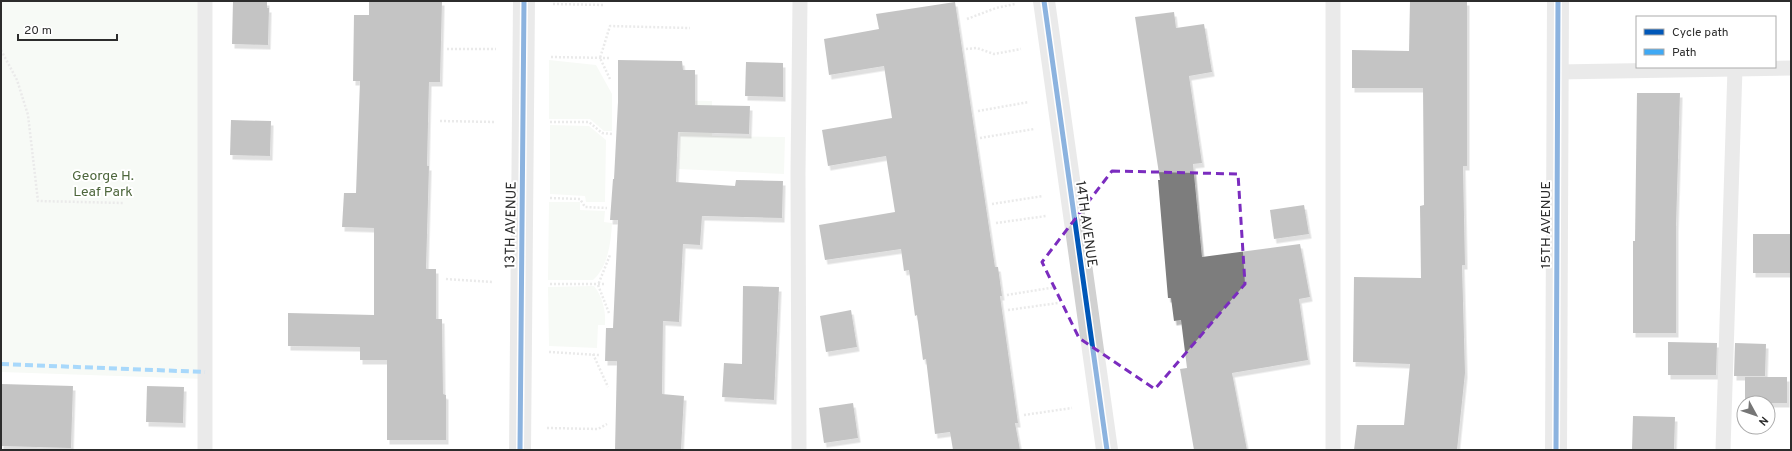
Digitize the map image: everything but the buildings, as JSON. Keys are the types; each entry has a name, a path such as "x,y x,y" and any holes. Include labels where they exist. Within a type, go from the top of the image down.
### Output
{"street":[{"name":"13TH AVENUE","path":"520,450 524,1"},
{"name":"14TH AVENUE","path":"1044,1 1107,450"},
{"name":"15TH AVENUE","path":"1556,450 1558,1"}],"lane":[{"path":"205,1 205,450"},
{"path":"799,450 798,173 800,1"},
{"path":"1332,1 1333,450"},
{"path":"1723,450 1735,68"},
{"path":"1557,72 1791,68"}],"path":[{"path":"546,4 604,5"},
{"path":"967,19 996,8 1020,4"},
{"path":"610,79 600,58 610,26 690,28"},
{"path":"966,48 977,48 994,54 1026,48"},
{"path":"447,49 496,50"},
{"path":"1,50 17,80 28,115 38,201 124,203"},
{"path":"546,57 609,58"},
{"path":"978,111 1033,101"},
{"path":"440,121 496,122"},
{"path":"546,122 589,122 602,133 612,134"},
{"path":"980,138 1037,129"},
{"path":"992,204 1046,195"},
{"path":"546,198 580,199 585,207 607,208"},
{"path":"996,223 1049,216"},
{"path":"609,313 598,285 610,255"},
{"path":"446,279 496,282"},
{"path":"545,284 606,284"},
{"path":"1007,295 1058,286"},
{"path":"1008,310 1060,303"},
{"path":"545,352 599,355"},
{"path":"593,354 608,387"},
{"path":"1024,415 1075,408"},
{"path":"545,428 598,430 607,424"}],"highlighted area":[{"path":"1112,171 1238,174 1245,284 1155,389 1079,338 1042,262"}],"green space":[{"name":"George H. Leaf Park","path":"1,1 205,1 205,379 1,372"},
{"path":"549,60 596,65 612,94 612,131 604,131 590,119 549,119"},
{"path":"670,100 712,101 712,136 785,137 784,174 679,169 680,128"},
{"path":"550,125 589,126 606,140 605,202 586,202 585,196 550,194"},
{"path":"549,202 580,202 580,210 605,211 604,222 612,223 608,254 598,275 593,280 548,280"},
{"path":"594,286 602,300 605,315 605,325 598,325 597,348 549,346 548,287"}],"marked path":[{"path":"1,364 205,372"}],"cycle path":[{"path":"520,450 524,1"},
{"path":"1044,1 1107,450"},
{"path":"1556,450 1558,1"}]}
